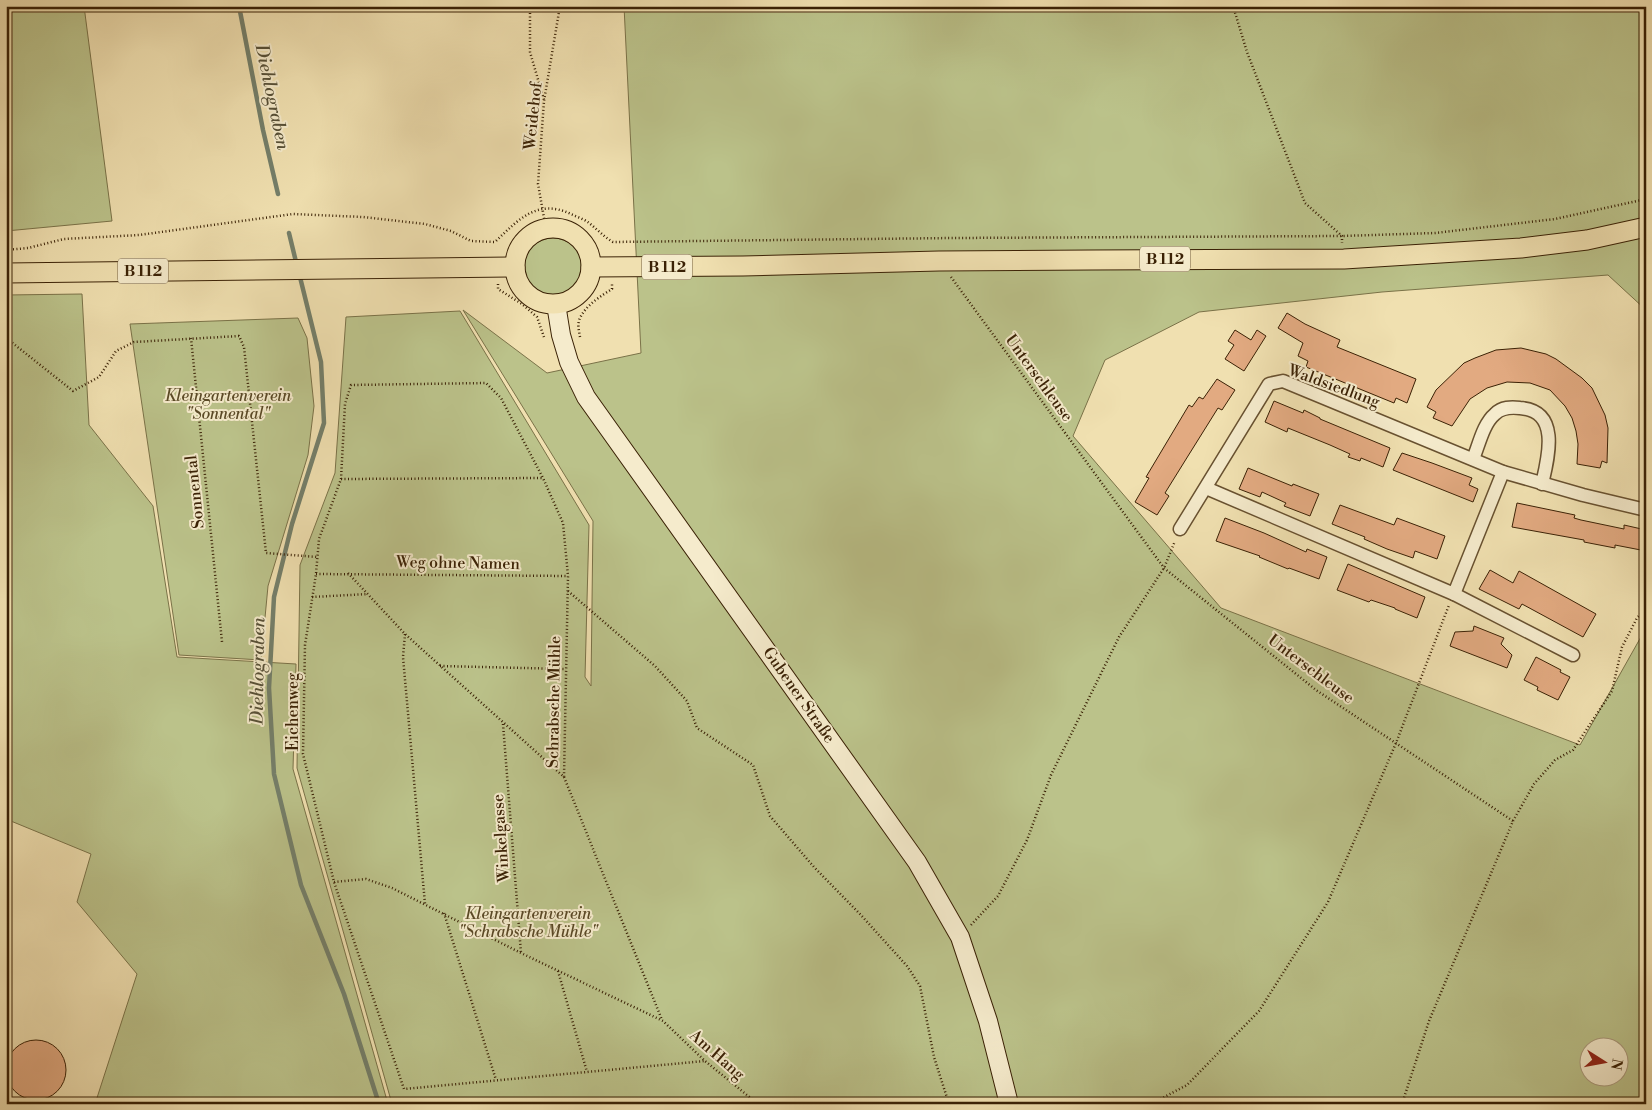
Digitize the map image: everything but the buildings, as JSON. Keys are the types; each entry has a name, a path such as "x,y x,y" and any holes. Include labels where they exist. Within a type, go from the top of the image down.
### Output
{"main road":[{"name":"B 112","path":"591,267 1344,259 1521,248 1587,240 1646,227"},
{"path":"556,228 574,234 587,248 591,267 590,276 580,293 572,299 556,304 542,302 532,297 523,289 515,267 519,252 527,238 536,232 556,228"},
{"name":"B 112","path":"6,272 515,267"},
{"name":"Gubener Straße","path":"556,304 560,335 569,362 586,397 917,862 960,937 988,1021 1009,1104"}],"street":[{"name":"Waldsiedlung","path":"1180,529 1269,384 1283,381 1503,472 1542,484 1646,510"},
{"path":"1473,459 1487,423 1494,414 1502,409 1514,407 1537,412 1546,425 1549,440 1549,457 1542,484"},
{"path":"1454,594 1503,472"},
{"path":"1206,488 1454,594 1573,655"}],"path":[{"path":"530,6 530,52 544,101"},
{"name":"Weidehof","path":"546,229 538,184 544,101 560,6"},
{"path":"1233,6 1247,52 1305,203 1331,226"},
{"path":"6,250 28,248 64,239 139,235 293,214 363,217 425,224 451,231 471,241 495,242 527,214 541,208 554,208 566,211 588,222 603,236 613,242 1332,236 1435,232 1555,219 1646,199"},
{"name":"Unterschleuse","path":"939,262 1164,568 1316,690 1514,821"},
{"path":"6,340 10,341 73,391 99,377 116,350 134,342 239,336 244,347 266,553 317,557"},
{"name":"Sonnental","path":"191,338 222,642"},
{"name":"Schrabsche Mühle","path":"351,385 486,383 501,398 563,524 568,576 564,777"},
{"name":"Eichenweg","path":"351,385 345,404 341,479 319,539 316,574 305,646 303,754 334,882 404,1089 496,1080"},
{"path":"341,479 542,478"},
{"path":"960,937 998,896 1027,840 1051,775 1119,637 1164,568 1180,529"},
{"name":"Schrabsche Mühle","path":"348,573 405,634 564,777"},
{"name":"Weg ohne Namen","path":"316,574 568,576"},
{"path":"568,591 655,666 687,701 697,728 753,765 770,816 814,867 907,966 920,986 934,1057 949,1104"},
{"path":"312,598 368,594"},
{"path":"1150,1104 1187,1085 1259,1011 1328,902 1396,743 1454,594"},
{"path":"1402,1104 1429,1021 1514,821 1534,784 1555,760 1573,750 1612,691 1622,647 1637,618 1646,609"},
{"path":"405,634 403,657 426,904"},
{"path":"440,666 566,669"},
{"name":"Winkelgasse","path":"503,722 521,952"},
{"path":"564,777 663,1021"},
{"path":"334,882 366,879 392,888 663,1021"},
{"path":"444,914 496,1080 705,1061"},
{"path":"558,971 588,1072"},
{"name":"Am Hang","path":"663,1021 705,1061 758,1104"}],"green space":[{"path":"6,6 84,6 112,221 6,231"},
{"name":"Kleingartenverein \"Schrabsche Mühle\"","path":"624,6 1646,6 1646,310 1608,275 1382,292 1199,312 1105,360 1073,436 1221,608 1580,745 1646,628 1646,1104 392,1104 297,768 300,565 335,473 346,317 460,311 589,525 585,677 591,686 593,521 463,310 547,373 641,353"},
{"path":"547,238 559,238 569,242 578,251 582,273 574,288 559,296 547,296 537,292 528,283 524,273 524,261 528,251 537,242"},
{"path":"82,294 89,425 153,506 177,657 296,664 293,769 388,1104 95,1104 137,974 77,902 91,854 6,819 6,295"},
{"name":"Kleingartenverein \"Sonnental\"","path":"298,318 307,338 314,406 308,455 268,586 261,660 179,655 130,324"}],"waterway":[{"name":"Diehlograben","path":"239,6 263,130 278,194"},
{"name":"Diehlograben","path":"289,233 297,266"},
{"name":"Diehlograben","path":"299,273 321,362 324,423 292,524 274,597 269,688 274,774 301,885 344,994 379,1104"}]}
